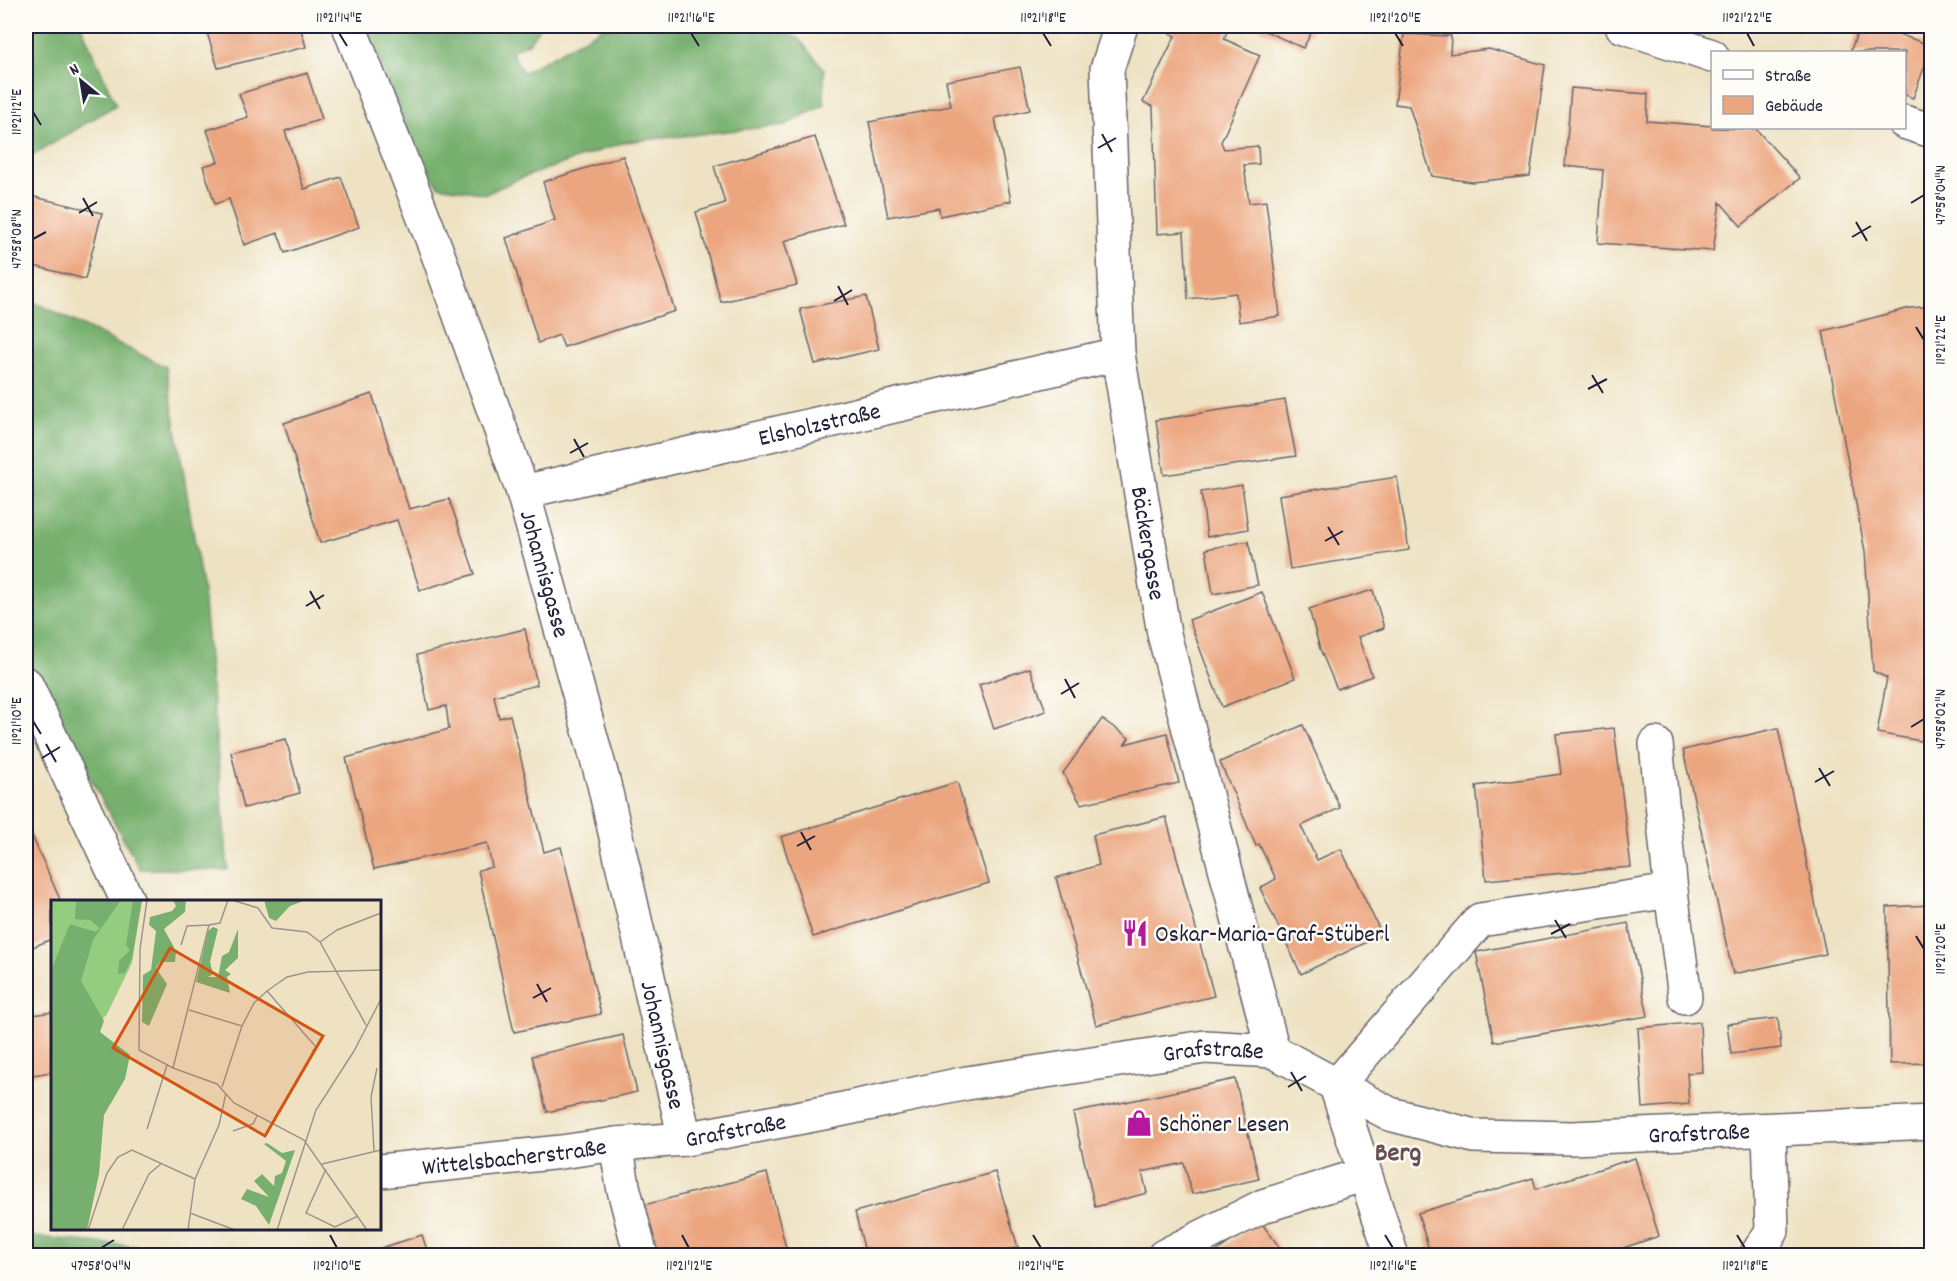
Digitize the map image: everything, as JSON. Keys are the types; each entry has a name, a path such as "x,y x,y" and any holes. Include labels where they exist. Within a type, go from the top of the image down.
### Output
{"street":[{"name":"Johannisgasse","path":"349,26 436,249 523,492 604,784 685,1139"},
{"name":"Bäckergasse","path":"1121,26 1107,69 1118,354 1164,634 1273,1051"},
{"path":"1622,26 1711,55"},
{"path":"1906,122 1932,131"},
{"name":"Elsholzstraße","path":"523,492 1118,354"},
{"path":"26,684 127,900"},
{"path":"1656,744 1671,891 1685,997"},
{"path":"1392,1256 1335,1086 1480,920 1671,891"},
{"name":"Grafstraße","path":"648,1141 685,1139 967,1083 1205,1047 1273,1051 1390,1114 1474,1136 1572,1138 1932,1122"},
{"name":"Grafstraße","path":"1756,1256 1772,1231 1769,1130"},
{"name":"Wittelsbacherstraße","path":"381,1171 648,1141"},
{"path":"616,1144 623,1186 641,1256"},
{"path":"1164,1256 1263,1206 1365,1174"}],"green space":[{"path":"26,26 81,26 116,105 26,160"},
{"path":"367,26 540,26 530,42 511,51 523,73 606,26 774,26 799,39 824,69 824,105 785,125 625,142 518,179 486,194 439,186 415,154"},
{"path":"26,298 166,367 203,592 228,870 140,869 26,661"},
{"path":"26,1236 205,1253 206,1255 26,1255"}],"building":[{"path":"205,26 300,26 306,47 218,68"},
{"path":"1171,26 1229,26 1224,39 1260,55 1221,142 1224,149 1258,146 1259,164 1244,165 1249,203 1266,201 1280,316 1239,322 1236,293 1188,299 1184,232 1157,234 1153,107 1143,102 1175,36 1168,32"},
{"path":"1254,26 1315,26 1303,48"},
{"path":"1860,26 1876,26 1932,46 1913,98 1906,95 1906,51 1850,51"},
{"path":"1404,34 1451,36 1450,54 1489,49 1545,65 1530,176 1472,182 1432,176 1409,106 1395,104"},
{"path":"1020,67 1030,110 995,118 1011,201 940,216 939,208 888,217 869,122 951,106 946,81"},
{"path":"307,73 322,119 285,131 304,189 341,177 359,227 285,253 278,233 244,245 229,199 215,204 203,166 218,162 207,130 248,117 239,94"},
{"path":"1571,88 1648,94 1647,121 1711,126 1711,129 1756,129 1800,178 1741,226 1720,202 1713,251 1598,243 1603,170 1565,166"},
{"path":"815,137 844,224 784,241 797,285 721,302 696,212 725,203 714,166"},
{"path":"623,156 675,311 564,347 559,335 538,343 506,238 555,220 543,182"},
{"path":"26,195 102,213 85,279 26,264"},
{"path":"866,296 879,349 815,364 800,309"},
{"path":"1932,306 1932,743 1877,733 1887,678 1873,671 1865,551 1823,331 1910,308"},
{"path":"372,394 409,509 449,499 475,574 420,590 397,520 320,543 284,423"},
{"path":"1285,400 1296,456 1164,475 1156,420"},
{"path":"1397,477 1409,550 1290,569 1279,495"},
{"path":"1242,485 1248,529 1207,537 1201,492"},
{"path":"1248,541 1258,585 1213,594 1206,549"},
{"path":"1373,590 1384,628 1358,637 1372,676 1337,689 1320,649 1309,609"},
{"path":"1262,592 1295,678 1222,707 1189,620"},
{"path":"525,629 537,685 494,696 499,718 510,715 544,852 561,847 601,1014 514,1032 478,870 492,867 487,843 374,869 346,758 449,729 446,706 429,710 417,655"},
{"path":"1030,668 1046,711 994,729 979,685"},
{"path":"1102,719 1129,738 1125,744 1167,733 1179,783 1081,804 1063,773"},
{"path":"1303,725 1340,808 1301,826 1317,860 1341,849 1382,935 1301,974 1260,888 1276,879 1259,844 1256,846 1220,762"},
{"path":"1614,728 1631,867 1486,880 1476,786 1561,774 1556,734"},
{"path":"1778,728 1826,954 1733,974 1683,750"},
{"path":"286,739 300,793 244,808 231,752"},
{"path":"957,782 989,883 813,937 781,837"},
{"path":"1166,817 1214,996 1096,1025 1056,878 1099,865 1093,835"},
{"path":"26,822 60,900 51,900 51,939 28,949 26,943"},
{"path":"1932,905 1932,1063 1890,1064 1887,907"},
{"path":"1628,923 1648,1016 1494,1042 1476,952"},
{"path":"51,1012 51,1072 26,1076 26,1016"},
{"path":"1778,1018 1781,1048 1731,1054 1727,1024"},
{"path":"1700,1022 1702,1072 1687,1073 1689,1104 1643,1108 1638,1028"},
{"path":"623,1035 637,1092 547,1112 532,1056"},
{"path":"1235,1079 1259,1179 1192,1194 1184,1163 1142,1172 1147,1193 1095,1207 1073,1113"},
{"path":"1635,1158 1659,1236 1599,1256 1431,1256 1418,1213 1533,1178 1536,1189"},
{"path":"995,1172 1018,1247 990,1256 866,1256 855,1212"},
{"path":"767,1173 788,1256 657,1256 644,1205"},
{"path":"1260,1221 1286,1256 1210,1256"},
{"path":"422,1235 429,1256 359,1256 359,1255"},
{"path":"1849,1252 1932,1253 1932,1256 1849,1256"}],"place":[{"name":"Oskar-Maria-Graf-Stüberl","path":"1135,933"},
{"name":"Schöner Lesen","path":"1139,1123"}],"district":[{"name":"Berg","path":"1398,1151"}]}
